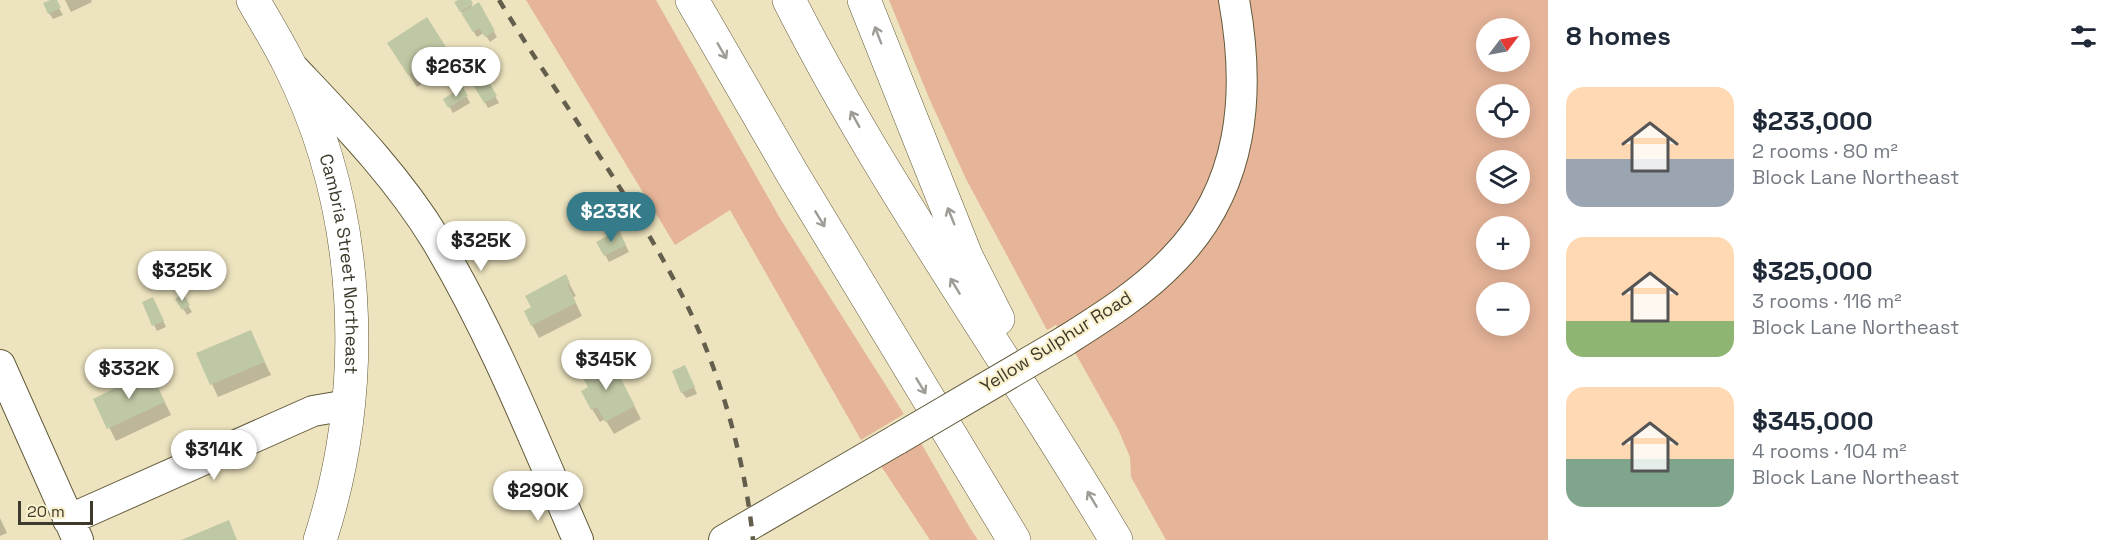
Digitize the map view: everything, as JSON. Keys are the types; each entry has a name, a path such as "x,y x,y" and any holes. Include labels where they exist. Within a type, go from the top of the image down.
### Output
{"main road":[{"name":"Cambria Street Northeast","path":"253,0 289,64 322,149 336,196 345,245 352,329 348,405 342,458 320,540"},
{"path":"692,0 792,173 1014,540"},
{"path":"789,0 879,161 965,302 1067,458 1116,540"},
{"path":"864,0 967,258 1067,458"}],"street":[{"name":"Yellow Sulphur Road","path":"724,540 1065,341 1147,284 1174,260 1197,233 1214,204 1229,167 1240,130 1244,90 1242,49 1234,0"},
{"path":"289,64 372,151 435,239 488,333 578,540"},
{"path":"3,382 73,530 313,411 348,405"},
{"path":"561,540 563,507"}],"shaded area":[{"path":"526,0 656,0 781,220 904,414 861,440 730,210 675,245"},
{"path":"889,0 1222,0 1232,61 1227,137 1197,210 1170,244 1140,273 1060,330 1056,325 1047,330 966,179 929,98"},
{"path":"1247,0 1548,0 1548,540 1166,540 1131,477 1130,457 1118,429 1073,349 1242,173 1256,108 1255,45"},
{"path":"921,443 978,540 930,540 881,466"}],"building":[{"path":"57,0 61,8 48,14 43,3"},
{"path":"471,0 473,4 460,12 454,2"},
{"path":"479,2 495,31 485,37 479,28 473,32 461,13"},
{"path":"427,17 448,50 408,75 387,43"},
{"path":"484,74 497,96 484,103 471,81"},
{"path":"463,87 468,96 448,108 443,99"},
{"path":"619,230 626,245 604,256 596,242"},
{"path":"566,274 570,283 567,284 576,303 531,326 524,311 531,307 525,296"},
{"path":"183,294 190,305 182,310 175,299"},
{"path":"153,297 164,321 152,326 142,302"},
{"path":"251,330 265,362 210,385 196,353"},
{"path":"610,358 635,406 605,422 597,407 591,410 581,391 588,387 580,373"},
{"path":"685,365 695,387 681,393 672,371"},
{"path":"150,371 165,402 107,429 93,399"},
{"path":"229,520 237,540 181,540"}],"railway":[{"path":"499,0 619,186 685,301 710,358 730,418 744,479 753,540"}]}
